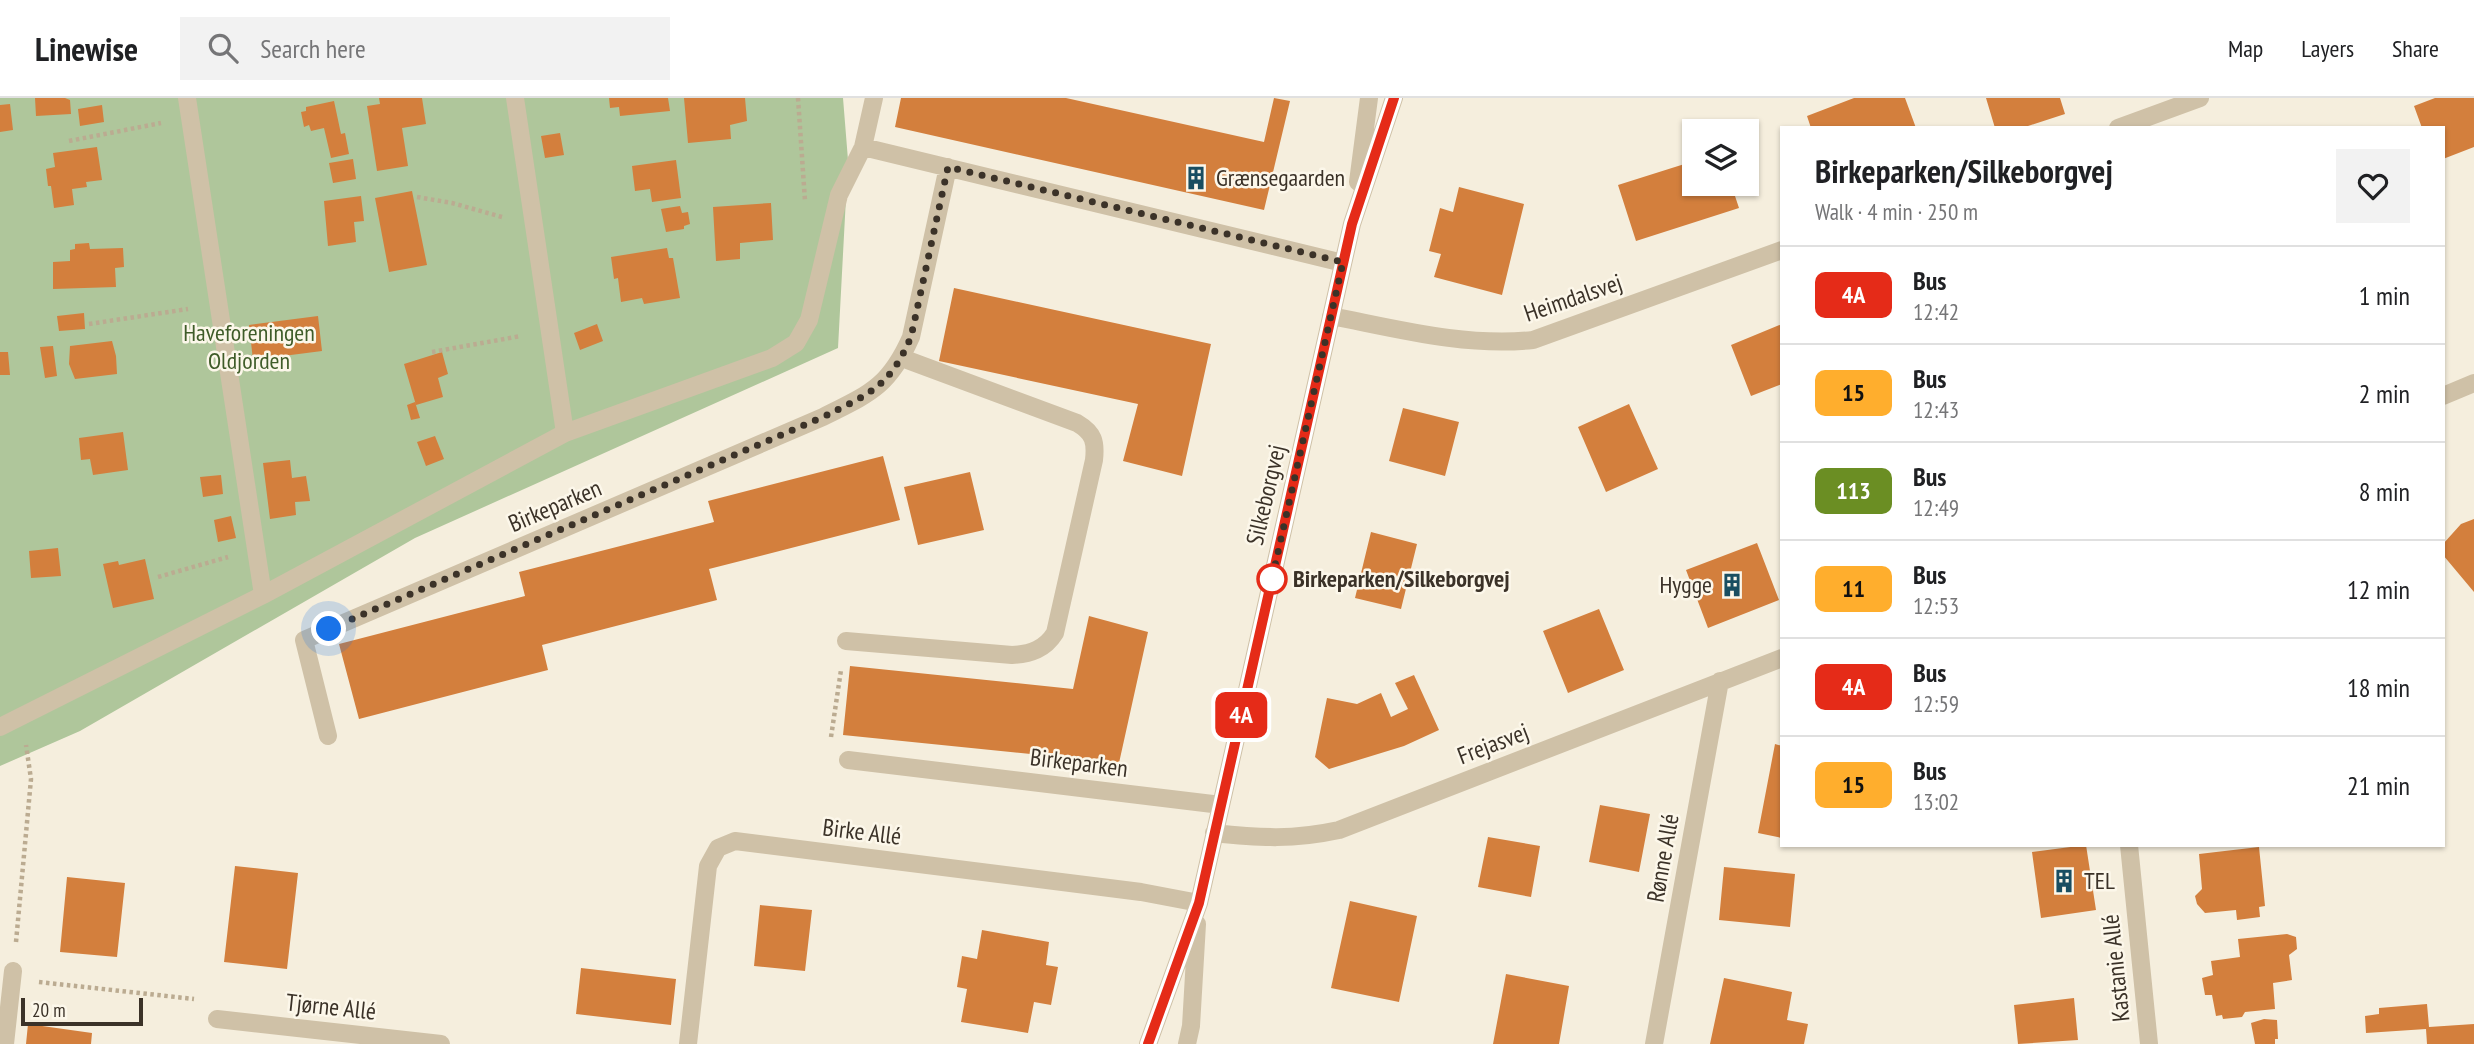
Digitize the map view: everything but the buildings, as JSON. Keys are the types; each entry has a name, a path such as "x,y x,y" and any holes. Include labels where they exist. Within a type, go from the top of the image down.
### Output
{"street":[{"path":"187,98 263,596"},
{"path":"515,98 565,433"},
{"path":"0,727 263,596 565,433 772,358 796,343 810,320 839,195 863,147 874,98"},
{"name":"Silkeborgvej","path":"1352,224 1369,98"},
{"name":"Silkeborgvej","path":"1148,1044 1199,903 1352,224 1394,98"},
{"path":"2123,126 2200,98"},
{"path":"863,147 1343,262"},
{"name":"Birkeparken","path":"328,736 304,640 823,417 875,389 889,377 902,358 911,337 948,167"},
{"name":"Heimdalsvej","path":"1331,316 1445,338 1499,343 1533,340 1780,251"},
{"path":"846,641 1012,656 1039,650 1055,633 1094,460 1094,437 1077,423 902,358"},
{"path":"2445,395 2474,383"},
{"name":"Frejasvej","path":"1214,833 1268,839 1305,837 1339,830 1780,659"},
{"name":"Rønne Allé","path":"1654,1044 1720,681"},
{"name":"Birkeparken","path":"848,760 1221,805"},
{"name":"Birke Allé","path":"688,1044 708,866 718,848 735,841 1140,892 1199,903"},
{"name":"Kastanie Allé","path":"2129,847 2149,1044"},
{"name":"Silkeborgvej","path":"1187,1044 1191,1026 1199,903"},
{"path":"5,1044 13,971"},
{"name":"Tjørne Allé","path":"217,1019 441,1044"}],"path":[{"path":"798,98 807,208"},
{"path":"69,141 190,118"},
{"path":"417,197 452,203 513,220 517,243 536,240"},
{"path":"89,324 218,304"},
{"path":"432,352 550,331"},
{"path":"158,577 256,550"},
{"path":"21,717 31,779 13,971 40,982 210,1001 217,1019"}],"green space":[{"name":"Haveforeningen Oldjorden","path":"0,98 843,98 848,160 838,348 415,538 80,731 0,766"}],"bus line":[{"name":"4A","path":"1148,1044 1199,903 1352,224 1394,98"}],"place":[{"name":"Grænsegaarden","path":"1196,178"},
{"name":"Birkeparken/Silkeborgvej","path":"1272,579"},
{"name":"Hygge","path":"1732,585"},
{"name":"TEL","path":"2064,881"}],"route":[{"path":"329,629 823,417 875,389 889,377 902,358 911,337 948,167 1343,262 1272,579"}]}
